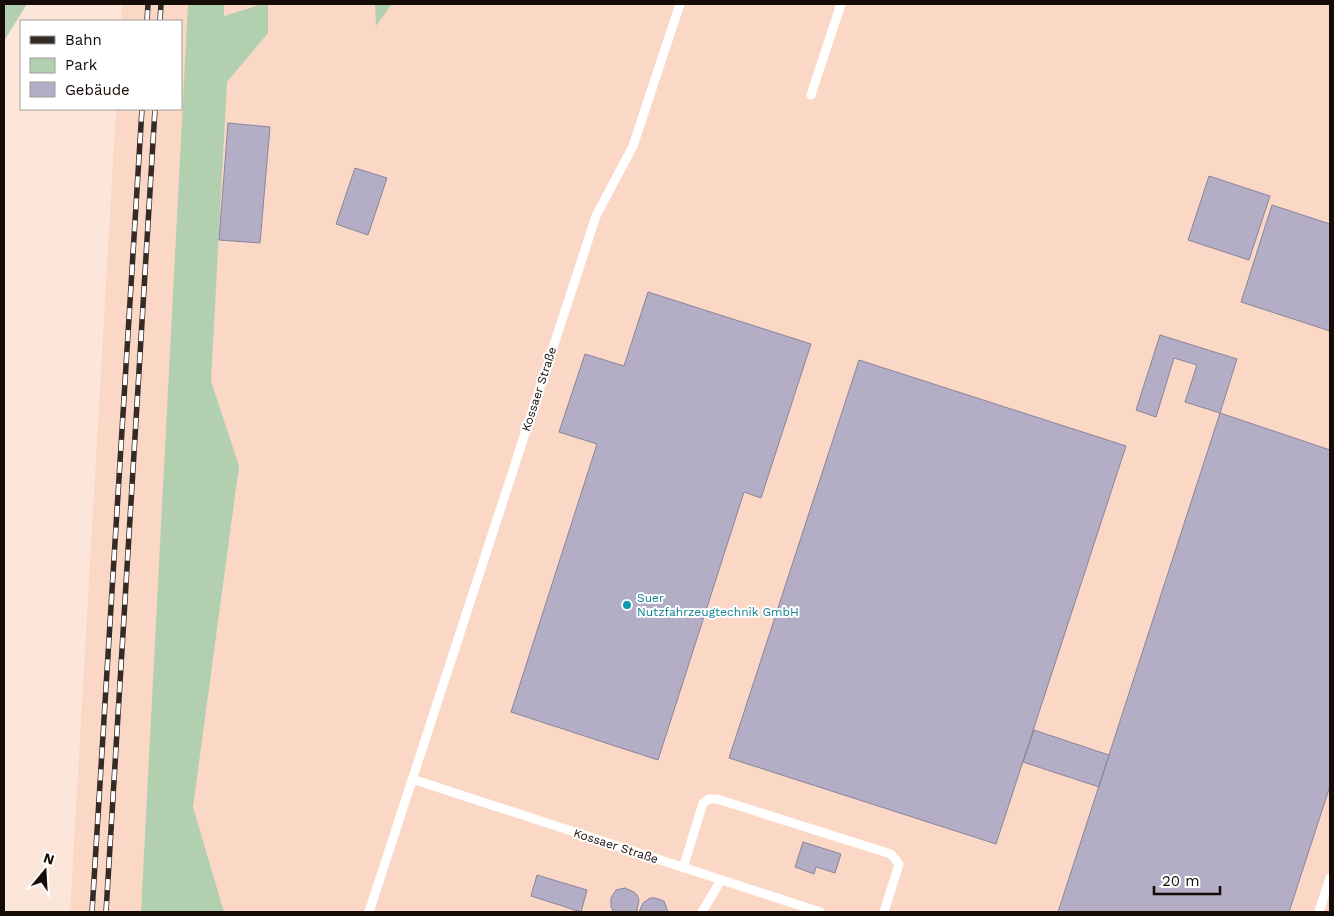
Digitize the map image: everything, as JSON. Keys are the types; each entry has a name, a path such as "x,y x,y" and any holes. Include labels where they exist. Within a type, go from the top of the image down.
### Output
{"lane":[{"name":"Kossaer Straße","path":"368,912 596,216 632,146 680,4"},
{"path":"811,96 841,4"},
{"name":"Kossaer Straße","path":"412,779 820,912"},
{"path":"683,868 703,803 709,799 717,799 891,854 899,864 884,912"},
{"path":"1319,912 1330,878"},
{"path":"702,912 721,880"}],"shaded area":[{"path":"122,4 1330,4 1330,912 70,912 116,110 182,110 182,20 121,20"}],"green space":[{"path":"4,4 27,4 4,41"},
{"path":"188,4 224,4 224,16 262,4 268,4 268,33 227,82 211,381 239,466 193,807 224,912 141,912"},
{"path":"375,4 392,4 376,26"}],"building":[{"path":"228,123 270,127 260,243 219,240"},
{"path":"355,168 387,178 368,235 336,224"},
{"path":"1209,176 1270,196 1249,260 1188,240"},
{"path":"1272,205 1330,224 1330,331 1241,302"},
{"name":"Suer Nutzfahrzeugtechnik GmbH","path":"648,292 811,344 761,498 744,492 658,760 511,712 597,444 559,432 585,354 624,366"},
{"path":"1160,335 1237,359 1220,413 1185,402 1197,365 1174,358 1156,417 1136,410"},
{"path":"859,360 1126,446 996,844 729,758"},
{"path":"1220,413 1330,450 1330,786 1289,912 1058,912"},
{"path":"1034,730 1109,755 1099,787 1023,762"},
{"path":"803,842 841,854 835,873 816,867 814,874 795,867"},
{"path":"537,875 587,890 581,912 531,896"},
{"path":"625,888 637,895 639,900 637,910 635,912 614,912 611,907 611,898 616,890"},
{"path":"650,898 664,901 668,912 639,912 643,903"}],"railway":[{"path":"147,20 148,4"},
{"path":"160,20 161,4"},
{"path":"92,912 142,110"},
{"path":"106,912 155,110"}],"place":[{"name":"Suer Nutzfahrzeugtechnik GmbH","path":"627,605"}]}
